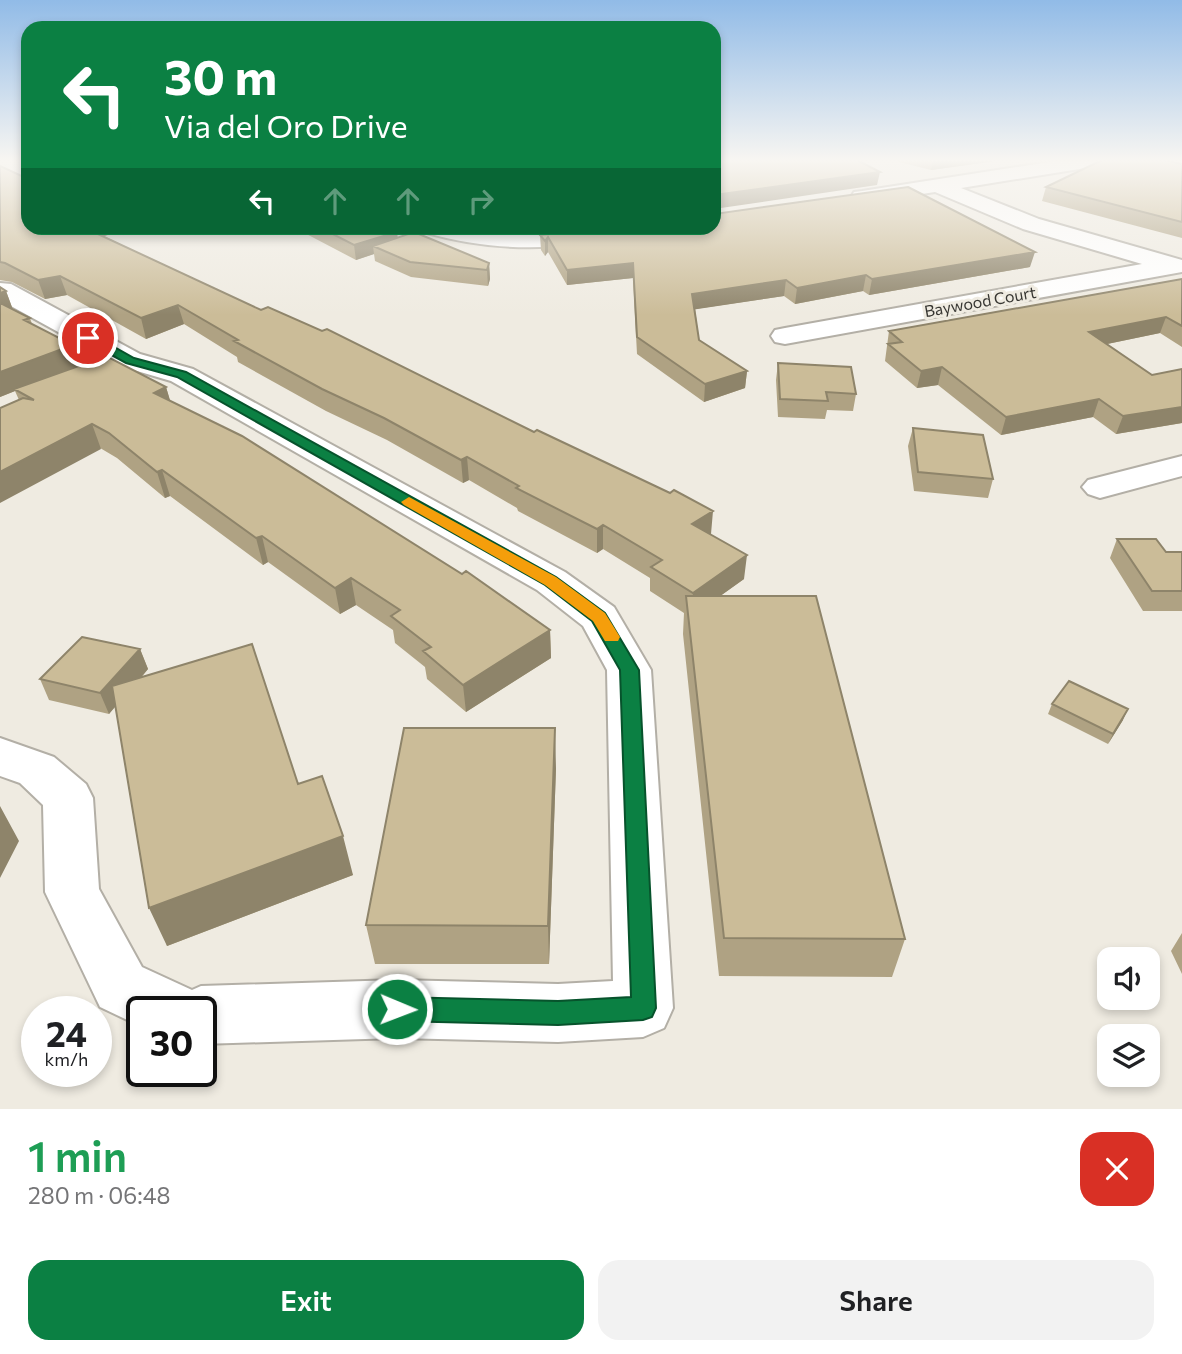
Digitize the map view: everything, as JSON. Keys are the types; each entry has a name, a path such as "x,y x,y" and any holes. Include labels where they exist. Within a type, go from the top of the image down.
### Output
{"street":[{"path":"1001,212 1031,224 1179,267"},
{"path":"460,235 501,242 547,243 603,235"},
{"name":"Baywood Court","path":"785,336 1179,267"},
{"path":"2,290 130,360 181,374 551,581 599,617 629,670 643,1008 558,1013 397,1009 217,1015"},
{"path":"91,375 130,360"},
{"path":"1100,487 1182,466"},
{"path":"0,755 37,770 68,798 72,892 121,987 140,996"}],"building":[{"path":"0,212 21,212 21,235 100,235 261,310 268,307 322,331 327,329 534,432 537,430 670,493 674,490 713,511 692,524 747,555 693,593 651,567 662,560 603,525 597,529 516,488 519,486 467,457 461,460 384,418 322,389 234,341 238,340 178,305 141,318 60,276 38,280 0,262"},
{"path":"956,212 1035,252 872,279 866,275 797,288 786,280 692,294 699,340 747,371 705,384 637,337 633,263 567,270 548,237 545,241 540,235 721,235 721,213"},
{"path":"1142,212 1182,212 1182,222"},
{"path":"335,235 387,235 354,245"},
{"path":"405,235 421,235 489,263 487,270 410,262 373,246"},
{"path":"1182,279 1182,326 1166,317 1089,332 1152,375 1182,369 1182,407 1123,416 1099,399 1006,417 942,367 921,371 888,344 902,342 889,331"},
{"path":"0,303 30,318 24,320 73,345 0,372"},
{"path":"101,358 110,358 166,387 154,393 242,436 462,574 466,571 550,630 463,685 423,651 431,647 391,616 400,610 351,578 335,588 262,536 256,538 162,470 157,472 109,433 92,424 0,472 0,408 23,398 34,400 14,389"},
{"path":"778,363 851,367 856,394 826,392 828,401 780,399"},
{"path":"913,428 983,435 993,479 918,472"},
{"path":"1117,539 1156,539 1166,552 1182,552 1182,591 1152,591"},
{"path":"686,596 816,596 905,939 724,938"},
{"path":"82,637 140,649 100,693 40,679"},
{"path":"252,644 298,784 322,776 343,836 149,908 112,686"},
{"path":"1069,681 1128,709 1113,734 1052,704"},
{"path":"404,728 555,728 548,926 366,925"}],"slow traffic":[{"path":"409,502 551,581 599,617 612,637"}],"route":[{"path":"88,338 130,360 181,374 551,581 599,617 629,670 643,1008 558,1013 397,1009"}]}
